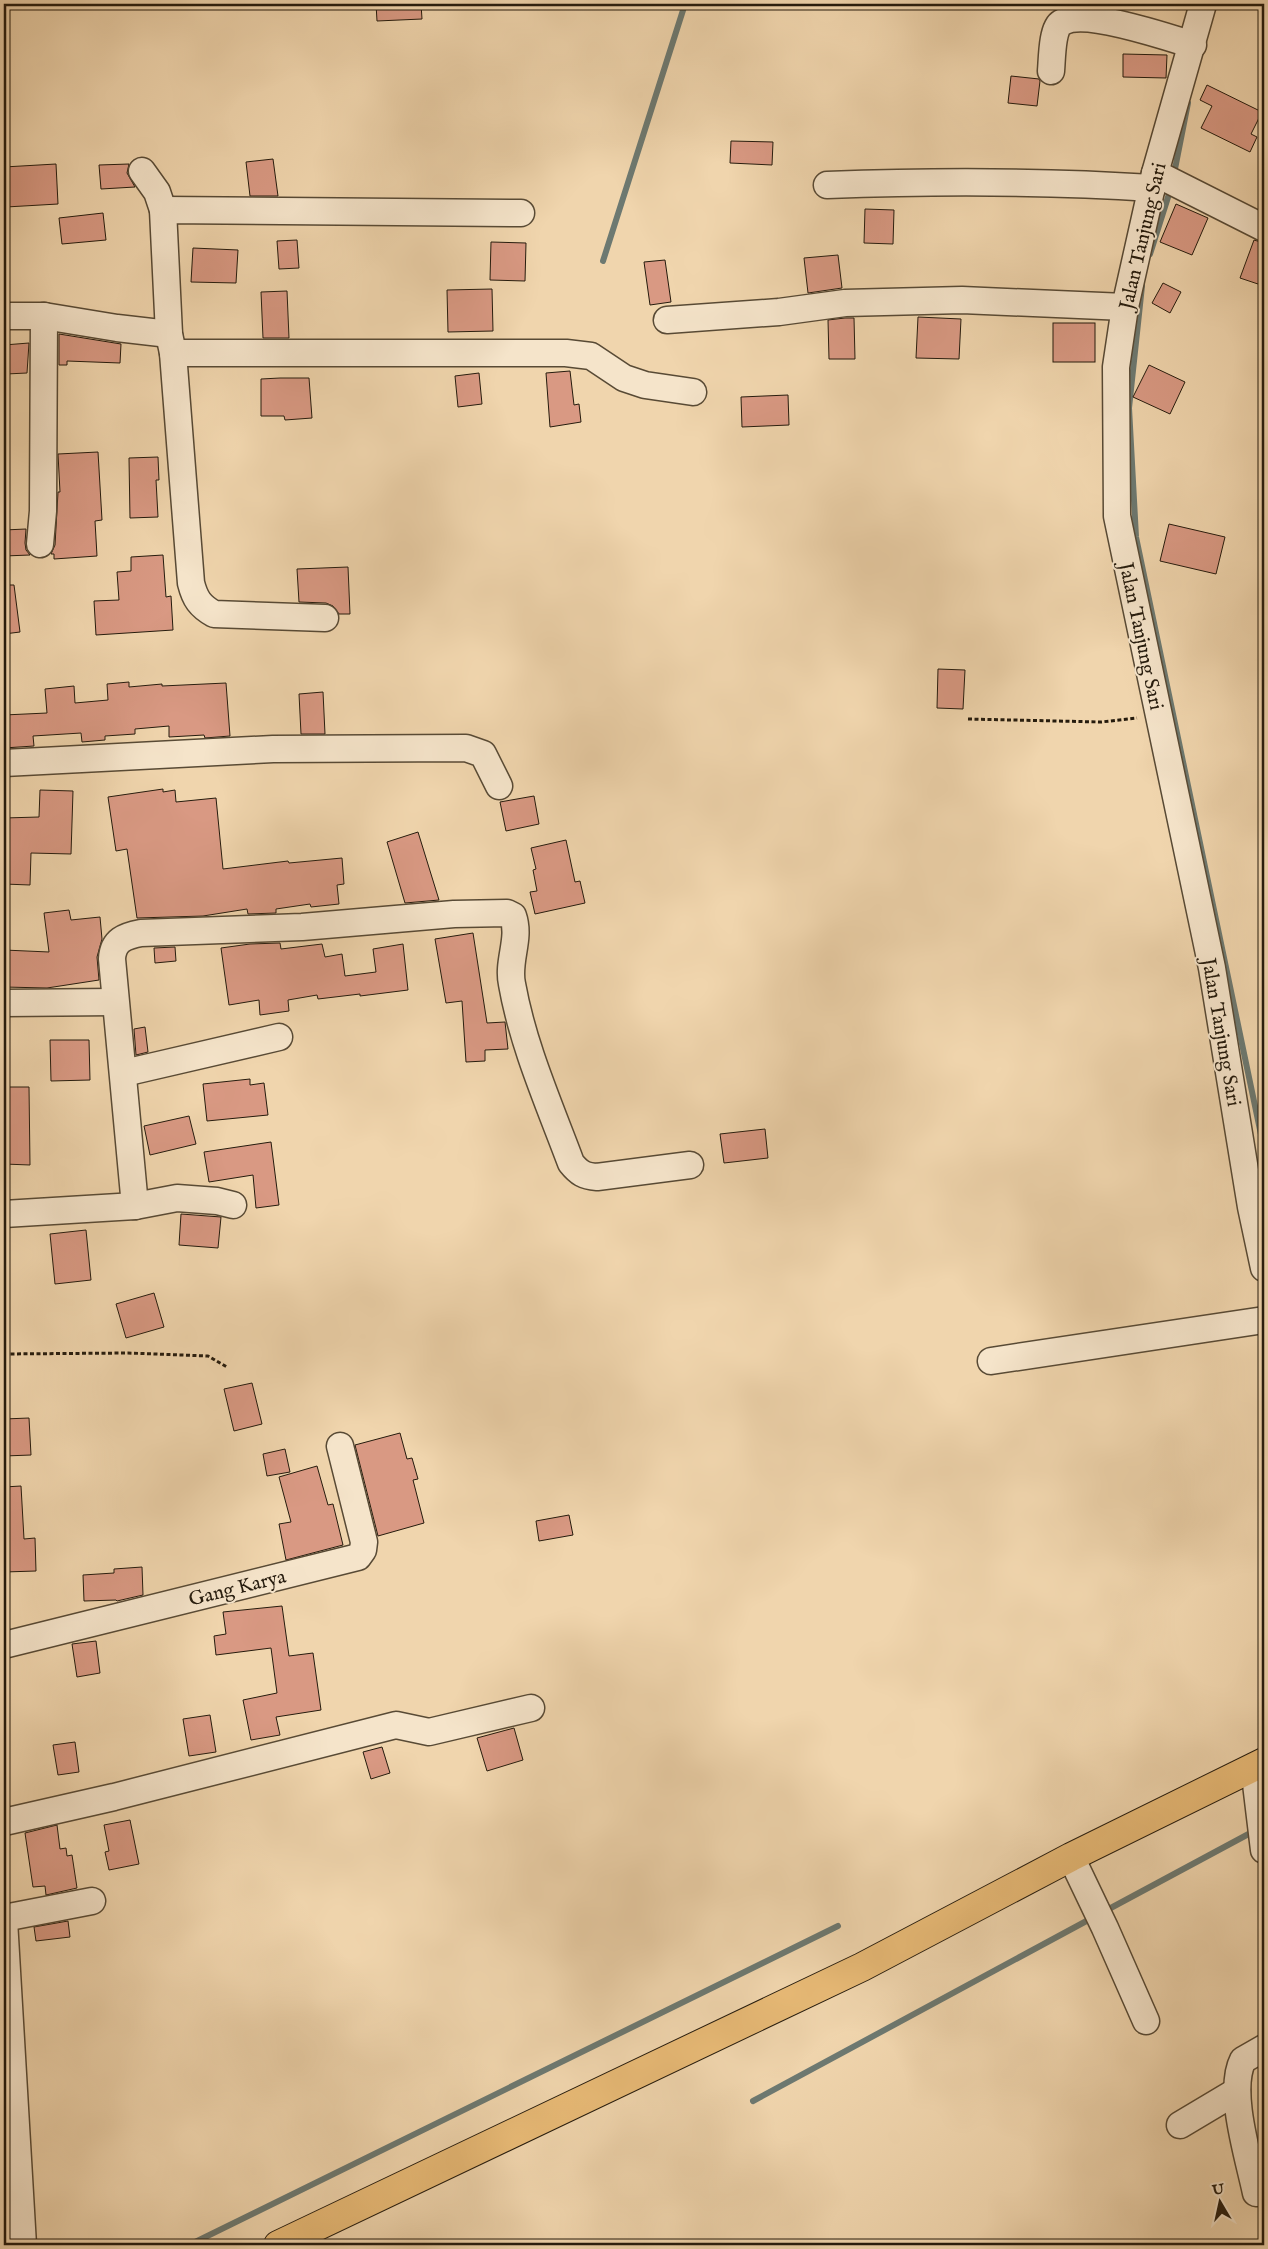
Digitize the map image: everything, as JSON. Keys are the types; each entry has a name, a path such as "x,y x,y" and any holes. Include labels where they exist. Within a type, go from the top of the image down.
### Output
{"main road":[{"path":"278,2245 862,1967 1071,1857 1259,1764"}],"street":[{"name":"Jalan Tanjung Sari","path":"1203,4 1193,45 1153,181 1125,307 1116,367 1118,516 1158,716 1212,968 1251,1207 1264,1268"},
{"path":"1051,71 1056,30 1060,23 1069,20 1088,19 1128,25 1193,45"},
{"path":"142,172 158,192 163,210 171,344 191,583 195,599 202,607 214,614 325,618"},
{"path":"827,185 936,181 1153,181 1264,228"},
{"path":"163,210 521,213"},
{"path":"667,320 779,312 845,303 952,300 1125,307"},
{"path":"4,316 44,316 117,328 171,344 566,353 591,356 624,378 645,385 692,392"},
{"path":"40,544 43,511 44,316"},
{"path":"4,763 272,749 466,748 483,754 499,786"},
{"path":"135,1206 124,1073 115,1002 112,948 119,940 126,936 141,933 302,927 454,914 507,913 513,916 516,924 517,936 511,964 511,981 517,1010 539,1079 571,1162 578,1172 585,1176 596,1177 690,1165"},
{"path":"4,1003 115,1002"},
{"path":"124,1073 279,1037"},
{"path":"4,1214 135,1206 177,1198 216,1201 233,1205"},
{"path":"991,1361 1264,1320"},
{"name":"Gang Karya","path":"4,1645 358,1557 363,1550 364,1542 340,1446"},
{"path":"4,1822 114,1797 396,1725 429,1732 530,1708"},
{"path":"1259,1764 1264,1850"},
{"path":"1071,1857 1146,2021"},
{"path":"23,2245 4,1919 92,1901"},
{"path":"1256,2193 1240,2124 1237,2091 1240,2065 1243,2060 1264,2048"},
{"path":"1180,2125 1237,2091"}],"path":[{"path":"968,719 1101,722 1158,716"},
{"path":"4,1354 128,1353 208,1356 226,1367"}],"building":[{"path":"376,4 421,4 422,19 377,21"},
{"path":"1123,54 1167,55 1166,78 1123,77"},
{"path":"1011,76 1039,79 1037,106 1008,103"},
{"path":"1207,85 1262,112 1251,134 1257,137 1250,152 1201,128 1212,106 1200,100"},
{"path":"731,141 773,142 772,165 730,163"},
{"path":"273,159 278,196 250,196 246,162"},
{"path":"56,164 58,204 6,207 4,167"},
{"path":"129,164 127,173 135,187 101,189 99,165"},
{"path":"1176,204 1208,218 1192,255 1160,242"},
{"path":"865,209 894,210 893,244 864,243"},
{"path":"103,213 106,240 62,244 59,218"},
{"path":"297,240 299,268 279,269 277,241"},
{"path":"1254,240 1264,243 1264,277 1261,285 1240,278"},
{"path":"491,242 526,243 525,281 490,280"},
{"path":"193,248 238,250 236,283 191,282"},
{"path":"838,255 842,288 808,293 804,258"},
{"path":"665,260 671,302 650,305 644,262"},
{"path":"1163,283 1181,292 1170,313 1152,303"},
{"path":"492,289 493,331 448,332 447,290"},
{"path":"287,291 289,338 263,338 261,292"},
{"path":"918,317 961,319 959,359 916,358"},
{"path":"854,318 855,359 829,359 828,320"},
{"path":"1053,323 1095,323 1095,362 1053,362"},
{"path":"59,334 121,344 120,363 67,361 67,365 59,365"},
{"path":"29,343 27,373 6,374 4,345"},
{"path":"1149,365 1185,382 1170,414 1133,397"},
{"path":"570,371 574,405 579,404 581,422 550,427 546,373"},
{"path":"479,373 482,404 458,407 455,376"},
{"path":"309,378 312,418 285,420 284,416 261,416 261,379"},
{"path":"788,395 789,425 742,427 741,397"},
{"path":"98,452 102,520 95,521 97,556 54,559 54,554 51,554 55,545 58,492 60,492 58,454"},
{"path":"158,457 159,480 156,480 158,517 130,518 129,458"},
{"path":"1169,524 1225,537 1216,574 1160,561"},
{"path":"26,529 26,550 30,555 4,556 4,530"},
{"path":"163,555 166,597 171,596 173,630 96,635 94,601 119,600 117,572 131,571 131,557"},
{"path":"348,567 350,614 339,614 333,606 326,603 299,602 297,569"},
{"path":"4,585 14,585 20,632 4,634"},
{"path":"938,669 965,670 963,709 937,708"},
{"path":"129,682 129,687 162,684 162,686 226,683 230,736 205,738 204,735 169,737 169,726 135,729 135,734 105,736 105,740 82,742 81,733 33,736 34,746 4,748 4,715 47,713 45,689 74,686 75,703 108,700 107,684"},
{"path":"323,692 325,734 301,734 299,694"},
{"path":"163,789 163,792 175,790 176,802 216,798 223,869 288,861 289,863 342,858 344,884 337,885 339,904 311,907 310,904 276,909 276,913 248,914 247,909 203,916 137,918 127,849 116,851 108,797"},
{"path":"40,790 73,791 71,854 31,853 30,885 4,884 4,818 39,817"},
{"path":"534,796 539,824 506,831 500,802"},
{"path":"418,832 439,900 405,903 387,842"},
{"path":"566,840 575,882 580,881 585,903 535,914 530,892 537,891 533,870 536,869 531,848"},
{"path":"69,910 71,920 100,917 102,939 97,957 99,980 47,988 4,987 4,950 49,952 44,913"},
{"path":"473,933 487,1023 505,1022 508,1049 485,1050 485,1061 466,1062 462,1001 446,1003 435,939"},
{"path":"280,943 281,949 322,944 325,957 342,954 345,976 376,972 373,949 403,944 408,990 318,999 317,995 288,1000 289,1011 260,1015 259,1000 229,1005 221,948 250,944"},
{"path":"175,947 176,961 155,963 154,948"},
{"path":"145,1027 148,1052 136,1055 134,1029"},
{"path":"50,1040 89,1040 90,1080 51,1081"},
{"path":"250,1079 250,1085 264,1083 268,1115 207,1121 203,1084"},
{"path":"4,1087 29,1087 30,1165 4,1164"},
{"path":"189,1116 196,1144 150,1155 144,1126"},
{"path":"765,1129 768,1158 724,1163 720,1134"},
{"path":"271,1142 279,1205 256,1208 253,1175 209,1182 204,1152"},
{"path":"181,1214 221,1217 218,1248 179,1245"},
{"path":"86,1230 91,1280 55,1284 50,1234"},
{"path":"154,1293 164,1327 126,1338 116,1304"},
{"path":"252,1383 262,1424 234,1431 224,1389"},
{"path":"29,1418 31,1455 4,1456 4,1419"},
{"path":"400,1433 407,1459 412,1458 418,1479 413,1480 424,1523 378,1536 355,1445"},
{"path":"285,1449 290,1472 267,1476 263,1454"},
{"path":"317,1466 328,1505 333,1504 343,1545 286,1560 279,1524 291,1522 279,1477"},
{"path":"21,1486 24,1539 35,1538 36,1571 4,1572 4,1487"},
{"path":"569,1515 573,1535 539,1541 536,1521"},
{"path":"142,1567 143,1595 117,1601 84,1601 83,1575 114,1573 114,1569"},
{"path":"282,1606 289,1656 313,1653 321,1710 276,1717 280,1735 251,1740 243,1700 277,1693 271,1648 216,1655 214,1636 226,1634 223,1612"},
{"path":"96,1641 100,1673 77,1677 72,1644"},
{"path":"210,1715 216,1752 189,1756 183,1719"},
{"path":"514,1728 523,1760 487,1771 477,1738"},
{"path":"75,1742 79,1772 58,1775 53,1745"},
{"path":"382,1747 390,1773 371,1779 363,1752"},
{"path":"130,1820 139,1864 109,1870 105,1852 109,1851 104,1825"},
{"path":"57,1825 60,1849 66,1848 67,1856 72,1855 77,1888 46,1895 45,1886 33,1887 25,1833"},
{"path":"68,1921 70,1937 36,1941 34,1927"}],"waterway":[{"path":"603,261 685,4"},
{"path":"1174,174 1188,103"},
{"path":"1150,254 1169,194"},
{"path":"1142,286 1129,408 1136,537 1264,1149"},
{"path":"1107,1910 1256,1830"},
{"path":"753,2101 1092,1918"},
{"path":"189,2245 838,1926"}]}
